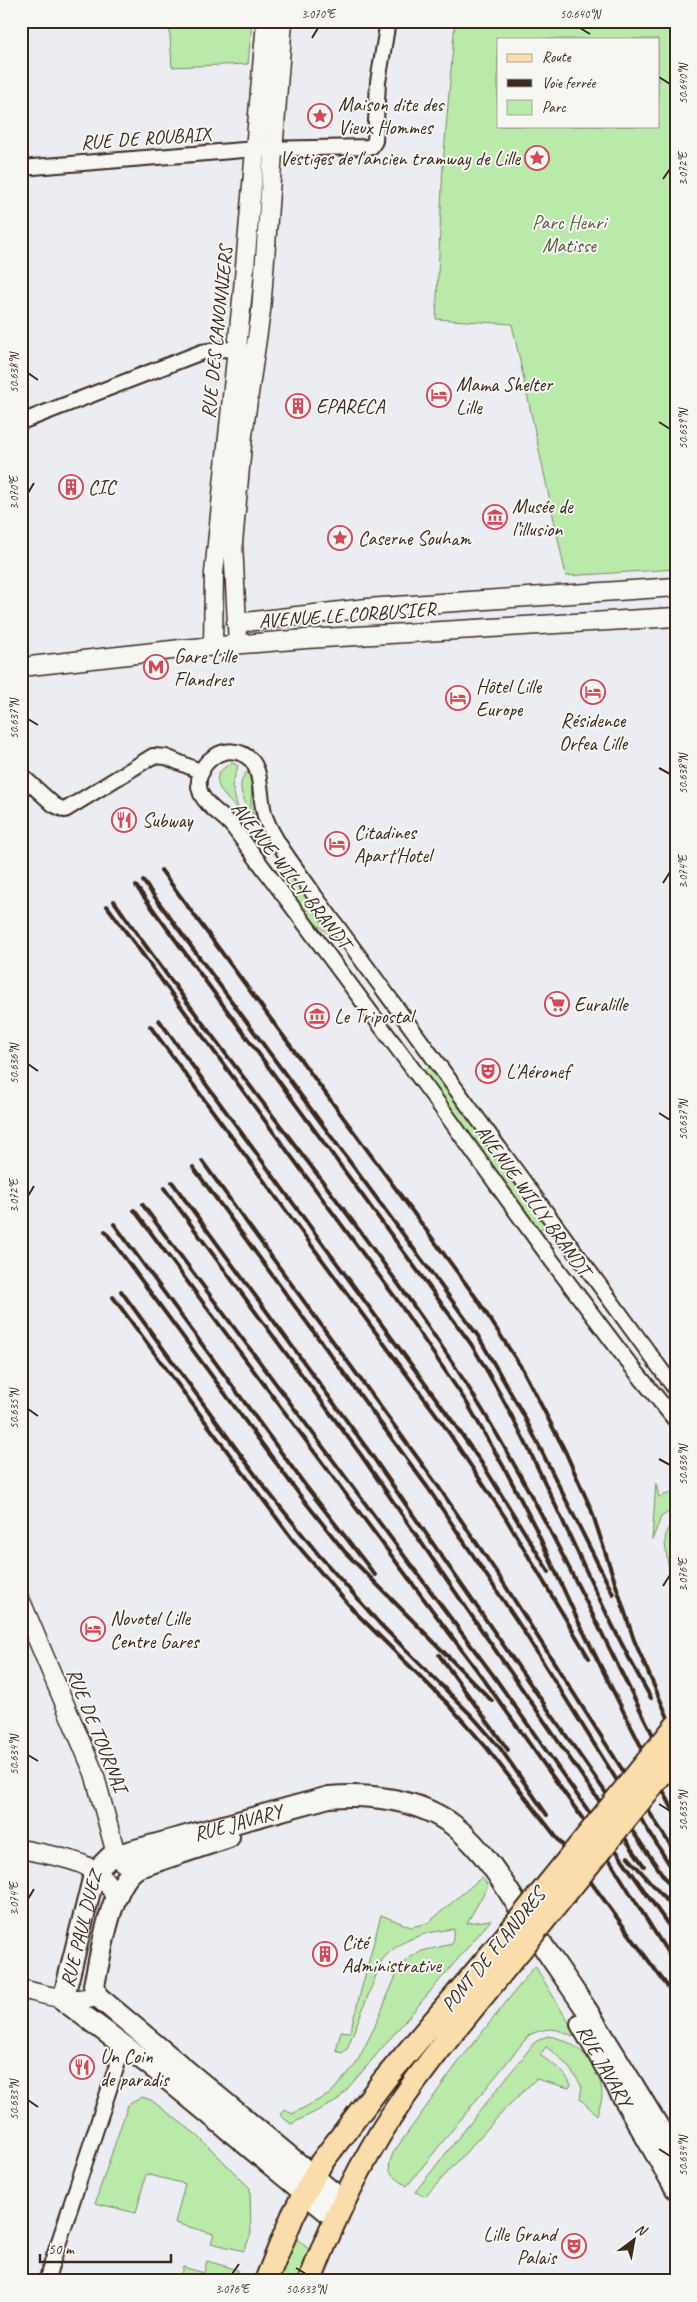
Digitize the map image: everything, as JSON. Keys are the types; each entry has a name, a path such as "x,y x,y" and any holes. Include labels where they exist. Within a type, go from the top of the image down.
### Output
{"main road":[{"name":"PONT DE FLANDRES","path":"310,2281 340,2210 381,2133 412,2087 522,1940 676,1726"},
{"name":"PONT DE FLANDRES","path":"266,2281 284,2235 308,2184 369,2099 522,1940 676,1756"},
{"name":"RUE JAVARY","path":"97,1870 104,1861 116,1854 329,1797 364,1796 385,1799 413,1806 434,1814 462,1833 486,1859 522,1940 573,2011 676,2189"},
{"name":"RUE JAVARY","path":"134,1869 224,1838 330,1808 385,1799"},
{"path":"115,1899 123,1881 134,1869"},
{"name":"RUE PAUL DUEZ","path":"63,2000 97,1870"},
{"name":"RUE PAUL DUEZ","path":"96,1996 94,1985 115,1899"},
{"name":"RUE JAVARY","path":"522,1940 585,2008 676,2155"},
{"path":"96,1996 308,2184"},
{"path":"63,2000 124,2044 340,2210"}],"street":[{"name":"RUE DES CANONNIERS","path":"214,647 214,573 256,150 266,21"},
{"name":"RUE DES CANONNIERS","path":"238,645 233,543 243,435 256,352 264,282 283,21"},
{"name":"RUE DE ROUBAIX","path":"21,168 256,150 368,148 376,141 378,82 388,21"},
{"path":"21,422 192,355 211,350 256,352"},
{"name":"AVENUE LE CORBUSIER","path":"236,623 367,608 676,587"},
{"name":"AVENUE LE CORBUSIER","path":"21,667 214,647 408,632 676,618"},
{"name":"AVENUE WILLY BRANDT","path":"676,1390 315,896 266,820 257,770 252,761 240,753 225,751 213,756 202,772 200,787 203,797 233,827 435,1099 546,1253 628,1362 676,1421"},
{"path":"21,775 54,805 65,810 153,756 166,757 202,772"},
{"name":"RUE DE TOURNAI","path":"21,1601 94,1773 116,1854"},
{"path":"21,1849 74,1862 97,1870"},
{"path":"116,1854 122,1862 134,1869"},
{"name":"RUE PAUL DUEZ","path":"97,1870 112,1888 115,1899"},
{"path":"21,1989 63,2000 82,2000 96,1996"},
{"path":"46,2281 124,2044"}],"green space":[{"path":"169,21 252,21 248,64 172,67"},
{"name":"Parc Henri Matisse","path":"455,21 676,21 676,569 566,576 512,324 436,319 443,165"},
{"path":"233,763 238,766 232,786 238,809 222,792 217,779 219,773 224,768"},
{"path":"247,772 252,778 251,804 257,820 241,791 241,784"},
{"path":"290,864 313,910 335,939 309,918 276,875"},
{"path":"429,1067 546,1225 538,1231 421,1072"},
{"path":"656,1483 659,1497 676,1491 676,1507 661,1517 652,1540"},
{"path":"676,1518 676,1621 665,1543 666,1532"},
{"path":"482,1877 488,1886 467,1923 491,1920 337,2101 291,2124 280,2115 284,2109 292,2114 330,2094 356,2064 375,2026 400,1966 409,1958 422,1951 452,1944 454,1929 415,1937 389,1952 382,1960 347,2049 342,2053 336,2051 341,2031 350,2032 381,1915 411,1927 428,1923"},
{"path":"535,1966 578,2038 554,2029 543,2030 529,2035 407,2186 391,2173 390,2165 393,2153 457,2064"},
{"path":"547,2036 568,2042 577,2048 592,2064 601,2085 602,2096 597,2115 580,2099 582,2087 571,2070 557,2055 546,2047 540,2055 566,2076 571,2085 569,2088 536,2079 508,2106 426,2196 415,2192 535,2042"},
{"path":"142,2097 151,2100 197,2135 250,2188 251,2234 244,2251 211,2243 214,2234 175,2223 185,2184 146,2174 136,2213 95,2203 128,2105"},
{"path":"293,2236 311,2251 300,2281 274,2281"},
{"path":"207,2261 238,2270 235,2281 179,2281 183,2267 204,2273"}],"railway":[{"path":"161,870 477,1299 523,1370 565,1451 591,1509 634,1640 676,1736"},
{"path":"143,881 478,1336 524,1416 613,1594"},
{"path":"136,886 471,1344 519,1431 605,1610 651,1698"},
{"path":"114,901 199,1018 373,1249 456,1368 487,1417 544,1519 676,1780"},
{"path":"107,906 397,1300 467,1403 535,1527 579,1623 676,1816"},
{"path":"159,1020 448,1415 483,1465 549,1572"},
{"path":"150,1026 441,1421 505,1517 589,1658"},
{"path":"202,1161 438,1486 499,1576 676,1854"},
{"path":"193,1167 428,1488 521,1627 676,1875"},
{"path":"172,1182 368,1450 676,1894"},
{"path":"164,1188 361,1455 644,1866"},
{"path":"142,1204 493,1675 676,1936"},
{"path":"134,1210 482,1677 590,1829 676,1966"},
{"path":"114,1224 305,1485 375,1575"},
{"path":"105,1231 299,1494 345,1552 492,1701"},
{"path":"121,1291 262,1484 318,1554 379,1623 473,1717 500,1748 547,1815"},
{"path":"113,1297 293,1540 355,1612 448,1704 486,1747 585,1874 676,1998"},
{"path":"439,1655 508,1750"},
{"path":"628,1857 676,1911"}],"place":[{"name":"Maison dite des Vieux Hommes","path":"320,116"},
{"name":"Vestiges de l'ancien tramway de Lille","path":"537,158"},
{"name":"Mama Shelter Lille","path":"439,395"},
{"name":"EPARECA","path":"298,406"},
{"name":"CIC","path":"71,487"},
{"name":"Musée de l’illusion","path":"495,517"},
{"name":"Caserne Souham","path":"340,538"},
{"name":"Gare Lille Flandres","path":"156,667"},
{"name":"Résidence Orfea Lille","path":"593,692"},
{"name":"Hôtel Lille Europe","path":"458,698"},
{"name":"Subway","path":"124,820"},
{"name":"Citadines Apart'Hotel","path":"337,844"},
{"name":"Euralille","path":"557,1004"},
{"name":"Le Tripostal","path":"317,1016"},
{"name":"L'Aéronef","path":"488,1071"},
{"name":"Novotel Lille Centre Gares","path":"93,1629"},
{"name":"Cité Administrative","path":"325,1954"},
{"name":"Un Coin de paradis","path":"82,2067"},
{"name":"Lille Grand Palais","path":"574,2246"}]}
